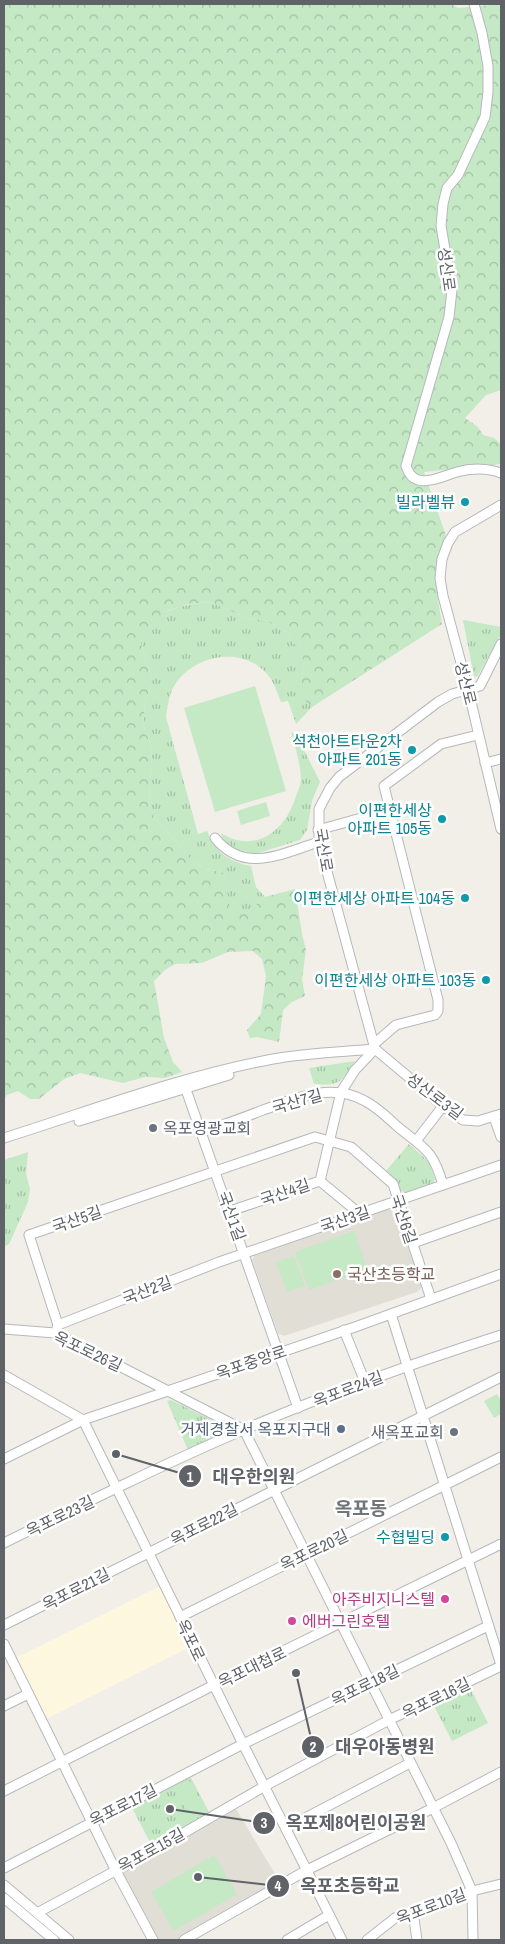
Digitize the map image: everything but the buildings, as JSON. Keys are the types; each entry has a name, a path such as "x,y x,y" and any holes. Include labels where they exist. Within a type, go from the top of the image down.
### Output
{"street":[{"name":"성산로","path":"474,4 488,66 488,92 485,117 458,175 446,188 441,226 452,290 450,316 406,466 409,475 418,480 430,480 460,471 476,470 501,473"},
{"name":"성산로","path":"501,505 456,532 448,543 442,559 440,578 501,829"},
{"name":"국산로","path":"373,1049 320,842 318,830 319,809 330,788 340,777 438,702 452,694 480,686 501,644"},
{"path":"320,1181 328,1140 341,1092 355,1070 396,1025 435,1015 438,1011 438,1000 384,786 441,744 478,735"},
{"path":"485,764 501,760"},
{"path":"318,830 390,810"},
{"path":"215,838 223,848 233,855 244,859 257,859 320,842"},
{"path":"4,1138 185,1084 275,1064 373,1049"},
{"name":"성산로3길","path":"373,1049 462,1120 478,1121 498,1116"},
{"path":"4,1144 185,1084"},
{"name":"국산1길","path":"185,1084 298,1408"},
{"name":"국산7길","path":"202,1132 303,1096 324,1092 341,1092 367,1101 433,1156 443,1185"},
{"path":"416,1141 443,1106"},
{"path":"498,1116 501,1138"},
{"name":"국산6길","path":"216,1172 316,1137 350,1147 393,1184 431,1299"},
{"name":"국산3길","path":"245,1254 501,1165"},
{"name":"국산5길","path":"56,1329 29,1235 216,1172"},
{"name":"국산4길","path":"230,1211 320,1181 360,1214"},
{"path":"412,1243 501,1212"},
{"name":"국산2길","path":"56,1329 245,1254"},
{"name":"옥포중앙로","path":"4,1458 83,1420 501,1274"},
{"path":"391,1314 501,1665"},
{"name":"옥포로26길","path":"4,1329 56,1329 244,1430"},
{"path":"344,1330 365,1382"},
{"name":"옥포로24길","path":"115,1488 298,1408 407,1366 501,1334"},
{"path":"4,1375 83,1420"},
{"name":"옥포로22길","path":"148,1552 501,1377"},
{"name":"옥포로","path":"83,1420 115,1488 342,1940"},
{"path":"244,1430 371,1682 472,1891 473,1940"},
{"name":"옥포로20길","path":"180,1616 501,1457"},
{"name":"옥포로23길","path":"4,1543 115,1488"},
{"name":"옥포대첩로","path":"4,1791 501,1544"},
{"name":"옥포로21길","path":"4,1625 148,1552"},
{"name":"옥포로18길","path":"243,1744 488,1626"},
{"path":"4,1644 116,1870 153,1940"},
{"name":"옥포로16길","path":"264,1786 389,1720 501,1665"},
{"path":"4,1706 28,1694"},
{"name":"옥포로17길","path":"4,1868 243,1744"},
{"path":"286,1828 410,1763"},
{"path":"184,1940 306,1870 433,1808 501,1772"},
{"name":"옥포로15길","path":"37,1913 264,1786"},
{"name":"옥포로10길","path":"367,1940 395,1918 472,1891 501,1884"},
{"path":"4,1885 69,1940"},
{"path":"4,1898 54,1940"},
{"path":"413,1912 417,1940"},
{"path":"287,1940 329,1915"}],"shaded area":[{"name":"국산초등학교","path":"389,1206 394,1209 422,1287 417,1292 284,1336 278,1333 252,1260 256,1253"},
{"path":"164,1584 194,1645 42,1721 12,1660"},
{"path":"233,1804 281,1884 184,1940 153,1940 116,1871"}],"green space":[{"path":"4,4 451,4 458,8 501,4 501,390 486,395 465,418 478,427 483,435 494,438 501,444 501,464 424,472 446,536 438,560 436,580 442,624 312,707 304,699 301,690 302,649 292,642 285,631 267,621 249,619 211,602 189,604 169,610 151,624 141,643 153,682 145,701 143,726 152,747 149,801 154,817 193,862 207,869 224,873 230,909 247,913 265,897 295,889 306,950 302,979 305,996 292,1002 283,1010 279,1042 257,1037 250,1038 247,1030 261,1014 266,976 262,959 253,951 228,952 202,963 175,964 165,970 154,981 164,1038 173,1062 182,1072 165,1078 145,1077 123,1083 80,1073 64,1079 39,1099 30,1099 18,1091 7,1095 4,1099"},
{"path":"211,602 249,619 267,621 285,631 292,642 302,649 302,690 305,699 312,707 296,724 288,701 281,702 267,674 257,665 233,657 220,657 195,665 176,683 170,695 166,717 198,834 207,831 214,845 224,855 236,862 251,866 256,887 265,897 247,913 229,909 224,873 207,869 193,862 154,817 149,801 152,747 143,726 145,701 153,682 141,643 150,625 162,614 186,605"},
{"path":"463,620 501,627 501,634 477,677 474,676"},
{"path":"255,686 286,791 215,812 184,708"},
{"path":"291,732 297,736 320,782 312,801 307,830 300,840 258,853 250,853 232,848 223,841 221,833 234,839 257,840 268,836 277,828 291,808 299,788 301,775"},
{"path":"266,802 270,816 241,825 237,811"},
{"path":"355,1061 339,1081 330,1084 314,1084 309,1068"},
{"path":"409,1144 429,1162 435,1179 432,1185 406,1193 400,1190 396,1181 386,1171"},
{"path":"28,1152 26,1174 30,1189 28,1202 9,1244 4,1247 4,1160"},
{"path":"354,1231 367,1269 309,1290 295,1252"},
{"path":"294,1256 305,1286 287,1292 276,1262"},
{"path":"497,1394 501,1401 501,1414 494,1418 484,1401"},
{"path":"171,1400 228,1428 228,1433 188,1450 167,1401"},
{"path":"469,1686 488,1723 452,1741 433,1704"},
{"path":"188,1772 211,1816 154,1850 129,1802"},
{"path":"188,1779 206,1812 192,1820 173,1786"},
{"path":"214,1855 237,1894 174,1931 151,1892"}],"place":[{"name":"빌라벨뷰","path":"465,502"},
{"name":"석천아트타운2차 아파트 201동","path":"412,750"},
{"name":"이편한세상 아파트 105동","path":"442,819"},
{"name":"이편한세상 아파트 104동","path":"465,898"},
{"name":"이편한세상 아파트 103동","path":"486,980"},
{"name":"옥포영광교회","path":"153,1128"},
{"name":"국산초등학교","path":"337,1274"},
{"name":"거제경찰서 옥포지구대","path":"341,1429"},
{"name":"새옥포교회","path":"454,1432"},
{"name":"대우한의원","path":"116,1454"},
{"name":"수협빌딩","path":"445,1537"},
{"name":"아주비지니스텔","path":"445,1599"},
{"name":"에버그린호텔","path":"292,1621"},
{"name":"대우아동병원","path":"296,1673"},
{"name":"옥포제8어린이공원","path":"170,1809"},
{"name":"옥포초등학교","path":"198,1877"}],"district":[{"name":"옥포동","path":"361,1508"}]}
